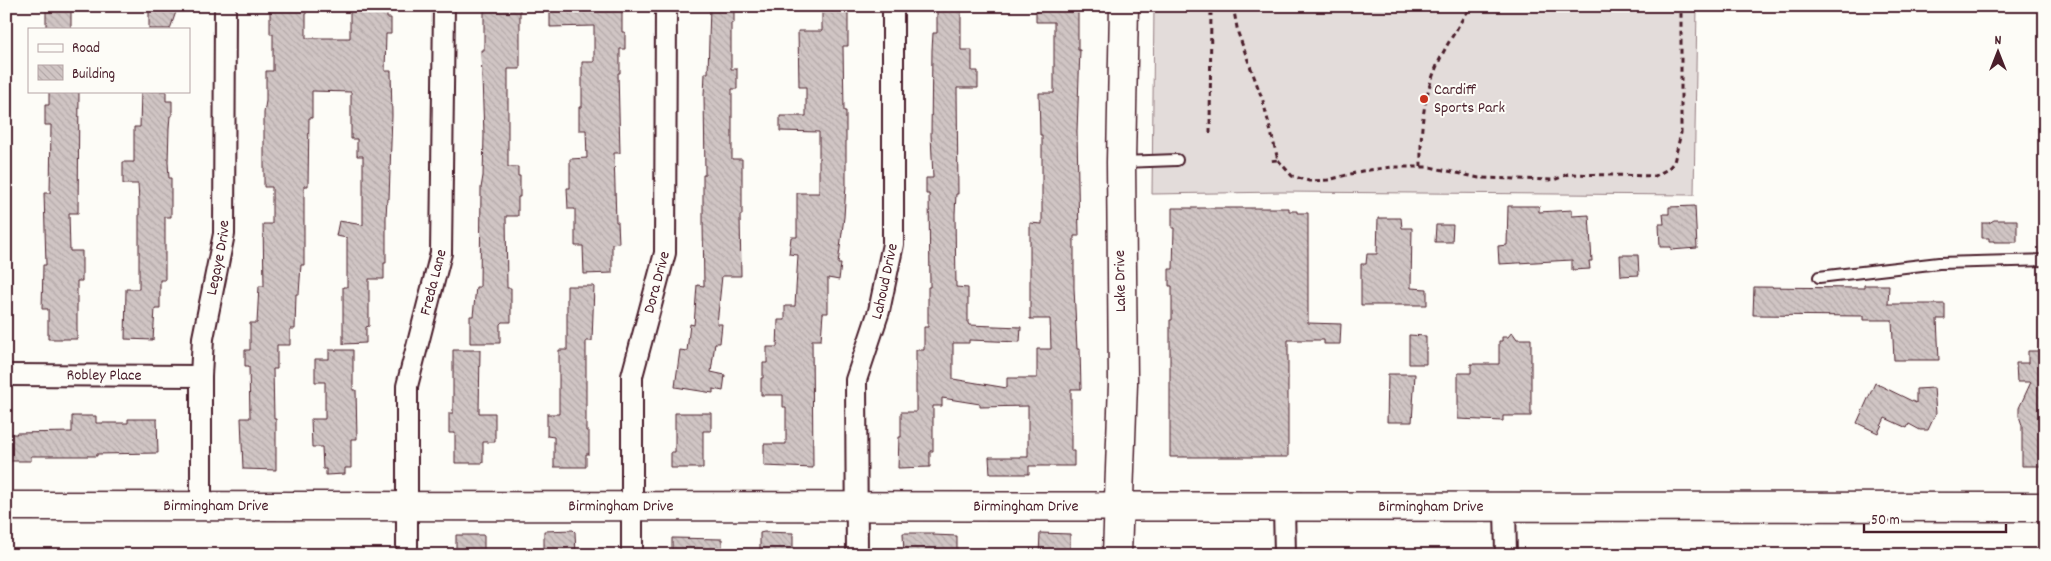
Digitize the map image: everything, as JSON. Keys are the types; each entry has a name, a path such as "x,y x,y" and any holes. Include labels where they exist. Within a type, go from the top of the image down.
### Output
{"main road":[{"name":"Lake Drive","path":"1117,555 1123,383 1121,162 1124,6"},
{"name":"Birmingham Drive","path":"6,506 2045,507"}],"street":[{"name":"Legaye Drive","path":"201,507 201,376 203,338 224,234 225,6"},
{"name":"Freda Lane","path":"406,555 406,386 441,253 444,6"},
{"name":"Dora Drive","path":"632,555 632,376 665,253 666,6"},
{"name":"Lahoud Drive","path":"857,555 856,380 879,311 893,244 893,6"},
{"name":"Robley Place","path":"6,375 201,376"},
{"path":"1284,507 1285,555"},
{"path":"1505,507 1506,555"}],"lane":[{"path":"1121,162 1177,160"},
{"path":"1819,277 1940,263 2045,260"}],"path":[{"path":"1210,133 1211,6"},
{"path":"1233,6 1238,33 1263,101 1278,160 1292,176 1310,182 1392,167 1421,167 1479,178 1554,180 1568,174 1655,176 1668,169 1674,162 1681,133 1681,6"},
{"path":"1421,167 1421,139 1426,96 1442,53 1472,6"},
{"path":"1268,161 1278,160"}],"shaded area":[{"name":"Cardiff Sports Park","path":"1154,6 1697,6 1694,195 1282,192 1152,194"}],"building":[{"path":"46,6 71,6 71,28 46,28"},
{"path":"149,6 178,6 170,28 149,28"},
{"path":"270,6 306,6 306,38 350,38 350,6 387,6 387,18 391,18 391,34 386,34 385,71 391,71 392,115 389,199 387,199 386,217 386,263 384,263 384,279 369,279 369,326 366,327 366,343 343,344 343,287 347,287 347,238 336,236 339,221 363,225 363,156 357,156 357,139 351,139 351,92 312,91 312,118 309,118 308,186 304,186 304,265 301,265 299,294 296,294 295,329 290,329 290,345 277,345 277,369 273,369 274,419 276,419 276,470 243,469 241,418 250,418 249,366 245,366 245,350 250,350 250,323 257,323 259,286 264,286 263,224 272,224 272,187 264,187 266,71 273,71 273,34 270,34"},
{"path":"484,6 520,6 520,69 508,69 508,167 518,167 520,197 518,197 518,216 506,216 507,288 511,288 511,322 502,322 500,324 500,343 470,343 470,316 473,316 476,287 480,287 481,188 484,135 481,50 484,50"},
{"path":"550,6 617,6 617,10 622,10 622,32 625,32 625,49 620,49 620,73 618,73 620,153 614,153 616,222 618,222 619,243 612,244 612,273 584,274 583,246 575,246 575,209 568,209 567,188 570,188 570,159 587,158 586,130 579,130 579,107 582,107 582,62 594,62 594,26 550,27"},
{"path":"710,6 734,6 734,23 731,23 731,69 737,69 737,89 732,89 732,159 742,159 742,215 740,215 741,276 722,276 717,324 722,324 720,343 715,343 711,372 725,375 723,391 713,389 713,393 675,387 680,350 687,351 690,324 694,325 697,285 704,286 704,95 705,73 708,73"},
{"path":"822,6 848,6 848,46 843,46 844,111 846,111 846,185 838,264 841,264 839,280 828,278 828,313 823,313 821,340 812,340 813,468 764,466 764,444 786,444 786,407 783,407 783,395 761,395 761,378 763,378 763,363 767,363 767,347 777,347 778,320 785,320 785,306 795,306 798,255 789,254 791,237 797,237 797,193 819,193 819,132 780,131 780,116 806,116 806,87 799,87 798,31 822,31"},
{"path":"937,6 961,6 961,50 972,50 972,71 978,71 978,88 957,88 958,194 956,194 955,214 956,287 968,288 969,325 1021,327 1020,342 969,340 969,343 953,343 953,379 1007,388 1007,378 1037,378 1037,349 1051,349 1050,319 1030,319 1030,223 1042,224 1042,135 1040,135 1039,93 1054,93 1054,22 1036,22 1036,6 1078,6 1078,50 1080,50 1077,131 1079,236 1074,236 1074,288 1077,349 1080,349 1081,389 1071,389 1071,451 1074,451 1074,466 1029,466 1029,474 990,474 989,457 1028,457 1028,406 980,407 980,404 942,398 942,406 933,406 933,451 930,451 930,467 898,468 901,412 916,412 916,350 924,350 924,327 928,327 928,287 930,287 929,194 926,194 926,178 933,178 931,135 932,50 933,33 937,33"},
{"path":"49,92 79,92 78,213 69,213 70,251 82,251 82,281 77,281 77,339 48,339 48,309 42,309 43,265 46,265 44,193 50,193 51,125 45,125 45,105 49,105"},
{"path":"141,92 166,92 166,101 172,101 168,162 169,178 171,178 171,217 165,217 165,280 160,280 160,309 155,309 153,340 125,339 126,289 139,289 139,202 138,184 123,184 123,162 134,162 134,127 140,127"},
{"path":"1508,206 1539,206 1539,212 1572,210 1572,216 1589,215 1592,261 1589,261 1590,269 1572,270 1572,260 1499,264 1498,246 1507,245"},
{"path":"1695,206 1697,248 1671,250 1671,247 1660,247 1659,224 1664,224 1663,214 1669,214 1669,207"},
{"path":"1172,208 1289,208 1289,211 1308,213 1308,323 1341,324 1340,344 1324,344 1324,340 1288,340 1288,457 1170,457 1170,320 1172,320 1172,286 1169,286 1169,269 1173,269 1174,228 1172,228"},
{"path":"1378,218 1401,218 1402,228 1412,228 1411,288 1427,289 1427,305 1361,305 1361,264 1366,264 1367,254 1377,254"},
{"path":"1994,220 2017,220 2017,242 1994,242 1989,241 1989,238 1982,238 1982,223 1989,223"},
{"path":"1436,225 1453,225 1452,242 1435,242"},
{"path":"1620,255 1638,255 1639,275 1621,276"},
{"path":"1864,285 1889,285 1888,304 1945,304 1945,319 1937,319 1939,360 1894,360 1892,320 1863,320 1863,316 1753,315 1754,287 1864,288"},
{"path":"567,286 594,286 592,341 586,341 586,431 589,431 589,454 586,454 586,467 554,467 554,437 547,436 547,414 559,414 559,350 567,350"},
{"path":"1512,332 1517,339 1531,339 1531,416 1503,416 1503,421 1458,419 1458,373 1471,373 1471,364 1499,364 1499,341 1502,341 1502,337 1508,337"},
{"path":"1409,335 1426,336 1426,364 1409,364"},
{"path":"329,350 353,350 353,390 356,390 357,439 351,439 351,468 345,468 345,474 326,475 326,469 323,469 322,447 312,447 311,419 325,419 325,382 315,382 315,359 329,359"},
{"path":"453,350 480,350 479,413 495,413 495,442 483,442 483,463 455,463 455,433 449,433 449,413 453,413"},
{"path":"2028,351 2045,351 2045,466 2022,466 2022,425 2019,408 2031,382 2017,382 2016,363 2028,363"},
{"path":"1388,374 1415,374 1412,422 1387,422"},
{"path":"1875,383 1916,403 1916,389 1934,388 1936,413 1928,430 1920,430 1909,424 1907,428 1885,418 1878,433 1857,423"},
{"path":"675,413 711,413 711,431 703,431 703,468 671,468 671,452 675,452"},
{"path":"72,416 96,416 96,423 128,423 128,419 157,419 158,453 97,454 97,456 31,456 31,461 6,461 6,434 72,432"},
{"path":"573,530 575,532 576,555 544,555 544,531"},
{"path":"760,533 793,533 793,555 760,555"},
{"path":"903,533 933,533 933,535 957,536 957,552 933,551 933,555 904,555"},
{"path":"1040,533 1070,534 1070,555 1039,555"},
{"path":"456,535 484,535 484,555 456,555"},
{"path":"672,538 722,539 722,555 672,555"}],"place":[{"name":"Cardiff Sports Park","path":"1424,99"}]}
